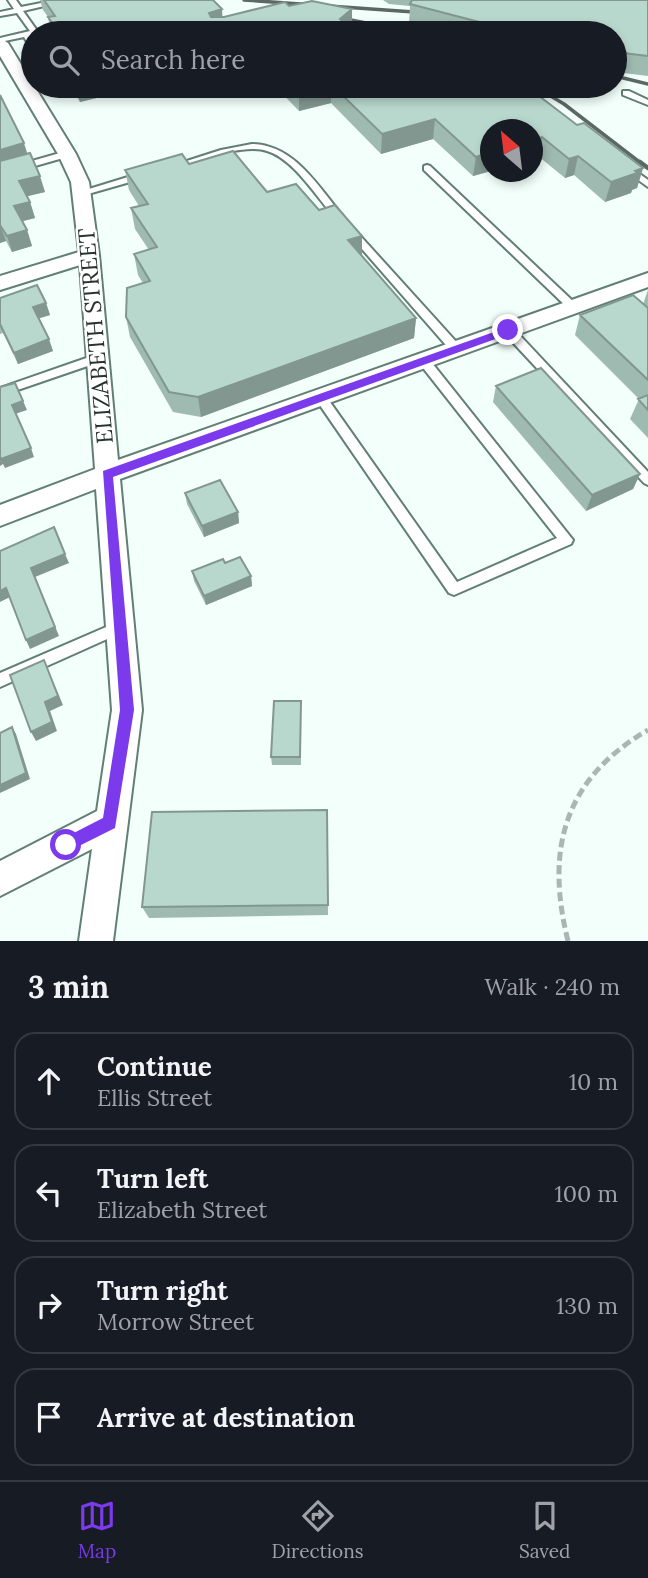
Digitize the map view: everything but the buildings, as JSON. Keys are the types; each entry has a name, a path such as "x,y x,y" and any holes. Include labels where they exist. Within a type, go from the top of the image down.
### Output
{"street":[{"name":"ELIZABETH STREET","path":"0,41 18,75"},
{"name":"ELIZABETH STREET","path":"32,98 67,154 80,182 89,255 127,710 96,941"},
{"path":"0,283 89,255"},
{"path":"0,516 107,474 508,330 573,307 617,297 648,280"},
{"path":"0,879 110,822"}],"lane":[{"path":"12,0 26,21"},
{"path":"0,14 66,0"},
{"path":"0,41 21,35"},
{"path":"627,93 648,103"},
{"path":"164,169 245,147 258,146 274,150 299,172 456,349"},
{"path":"0,173 67,154"},
{"path":"618,161 648,184"},
{"path":"427,168 573,307"},
{"path":"81,193 151,173"},
{"path":"508,330 648,480"},
{"path":"0,392 97,358"},
{"path":"321,398 454,589 566,540 424,361"},
{"path":"0,680 120,627"}],"path":[{"path":"568,941 560,919 557,887 566,819 576,796 610,754 632,737 648,730"}],"railway":[{"path":"244,0 428,13"},
{"path":"331,16 356,21"},
{"path":"627,79 648,84"},
{"path":"554,98 642,164"},
{"path":"640,162 648,168"}],"route":[{"path":"66,845 110,822 127,710 107,474 508,330"}]}
